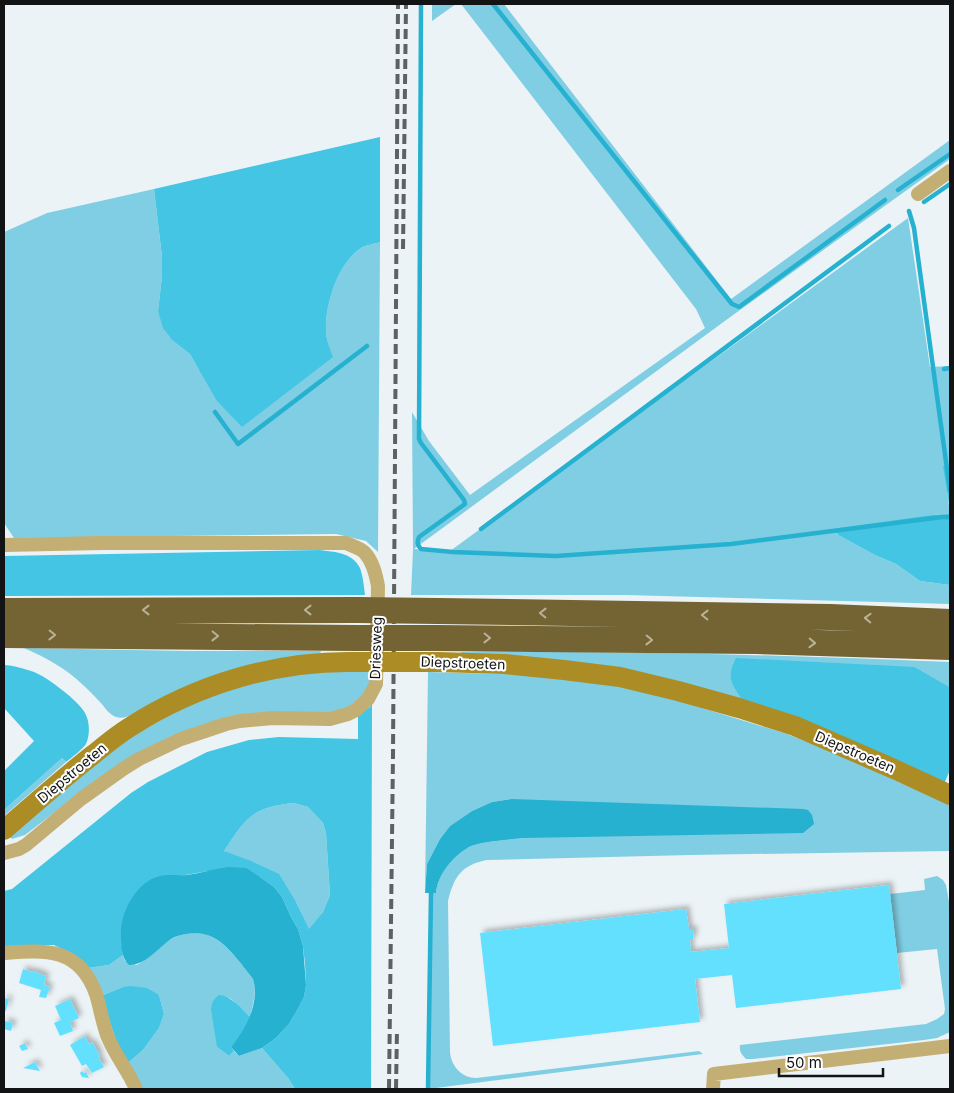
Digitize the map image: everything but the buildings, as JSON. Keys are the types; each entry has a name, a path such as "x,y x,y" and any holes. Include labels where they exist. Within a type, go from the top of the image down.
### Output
{"highway":[{"path":"4,611 357,610 830,617 950,622"},
{"path":"4,635 357,650 438,650 756,641 950,646"}],"street":[{"path":"918,194 950,171"},
{"name":"Driesweg","path":"4,545 346,543 364,552 376,575 378,586 376,684 368,699 356,710 330,719 274,718 240,721 181,739 139,759 123,769 81,799 26,845 20,849 4,853"},
{"name":"Diepstroeten","path":"4,830 116,736 151,714 180,699 210,686 258,673 306,664 341,661 357,650"},
{"name":"Diepstroeten","path":"438,650 504,664 620,677 739,708 796,726 950,795"},
{"path":"4,953 30,951 57,953 79,966 90,981 96,994 111,1044 136,1089"},
{"path":"713,1089 714,1074 950,1046"}],"shaded area":[{"path":"432,4 456,4 432,21"},
{"path":"461,4 504,4 731,299 950,140 950,159 733,315 414,549 450,551 908,218 930,367 950,366 950,465 944,466 950,514 932,515 840,536 896,564 920,581 950,585 950,604 625,595 411,595 413,550 412,412 429,441 470,495 705,328 696,309"},
{"path":"380,137 380,242 363,247 353,255 334,285 326,320 327,341 333,357 242,427 217,401 190,354 173,341 163,328 158,311 162,257 154,189"},
{"path":"154,189 162,257 158,311 173,341 190,354 199,369 332,357 326,331 326,320 334,285 353,255 363,247 380,242 378,552 366,541 336,534 14,538 4,523 4,232 47,213"},
{"path":"950,465 950,510 943,466"},
{"path":"950,514 950,585 920,581 896,564 840,536 833,529 932,515"},
{"path":"319,550 342,554 357,563 361,571 365,595 4,596 4,556"},
{"path":"24,648 321,651 320,654 144,708 130,716 120,718 113,716 70,673"},
{"path":"461,652 706,654 950,662 950,689 915,667 744,703 461,656"},
{"path":"736,658 915,667 949,687 950,770 944,784 744,703 731,677"},
{"path":"4,665 15,666 34,672 62,690 82,708 88,720 89,729 86,744 82,748 66,762 62,758 4,810 4,771 34,741 4,708"},
{"path":"316,671 373,672 368,691 354,705 338,712 236,717 72,799 25,835 12,839 9,836 121,742 203,697 262,681"},
{"path":"428,672 574,678 653,693 787,734 828,750 950,805 950,851 487,860 471,865 460,873 456,879 448,901 450,1052 458,1070 466,1076 476,1078 699,1051 703,1054 428,1089 431,893 436,893 437,886 447,866 457,855 469,847 488,842 523,838 511,799 492,802 472,811 450,826 440,839 427,864 425,893"},
{"path":"372,703 371,1089 295,1089 262,1048 276,1038 289,1024 304,997 306,985 303,946 298,929 282,897 274,887 260,877 208,871 180,876 173,875 122,925 123,955 109,965 88,968 79,958 54,945 4,946 4,891 12,889 131,793 148,782 207,752 249,740 279,737 358,739 358,715 370,707","holes":["294,803 308,807 323,823 326,833 330,895 323,912 309,929 296,902 279,874 224,851 238,830 259,811"]},
{"path":"62,758 66,762 4,816 4,810"},
{"path":"511,799 803,809 808,810 812,815 814,824 803,833 523,838 488,842 469,847 457,856 443,873 436,893 425,893 427,864 440,839 450,826 472,811 492,802"},
{"path":"294,803 308,807 323,823 326,833 330,895 323,912 309,930 296,902 224,851 245,822 259,811"},
{"path":"228,867 246,868 274,887 282,897 298,929 303,946 306,985 304,997 297,1010 289,1024 276,1038 262,1048 239,1056 231,1047 242,1032 250,1015 255,997 255,988 253,979 225,946 208,935 186,934 171,939 142,962 129,965 124,958 121,944 122,921 128,904 145,883 160,876 187,875"},
{"path":"937,876 946,885 950,907 950,1032 937,1038 924,1040 753,1059 746,1059 744,1057 740,1051 740,1045 926,1024 944,1014 945,1009 937,949 897,953 890,894 925,890 924,879"},
{"path":"194,932 208,935 223,944 253,979 255,989 250,1017 231,999 226,997 217,1047 229,1056 234,1051 239,1056 262,1048 295,1089 142,1089 128,1063 143,1050 159,1028 164,1014 159,995 123,987 101,996 88,968 109,965 123,955 125,961 137,965 173,938"},
{"path":"123,987 147,988 159,995 164,1014 159,1028 143,1050 128,1063 117,1043 101,996"},
{"path":"219,995 232,1000 250,1017 242,1033 231,1047 234,1051 229,1056 217,1047 211,1009 213,1001"}],"waterway":[{"path":"421,4 419,439 465,504 419,537 418,543 421,549 556,556 731,544 950,517"},
{"path":"493,4 732,304 739,307 885,200"},
{"path":"898,190 950,154"},
{"path":"924,202 950,184"},
{"path":"909,211 914,228 950,491"},
{"path":"481,529 889,226"},
{"path":"215,412 238,444 367,346"},
{"path":"944,369 950,368"},
{"path":"428,1089 431,893"}],"railway":[{"path":"389,1089 398,4"},
{"path":"403,249 406,4"},
{"path":"396,1089 397,1029"}]}
